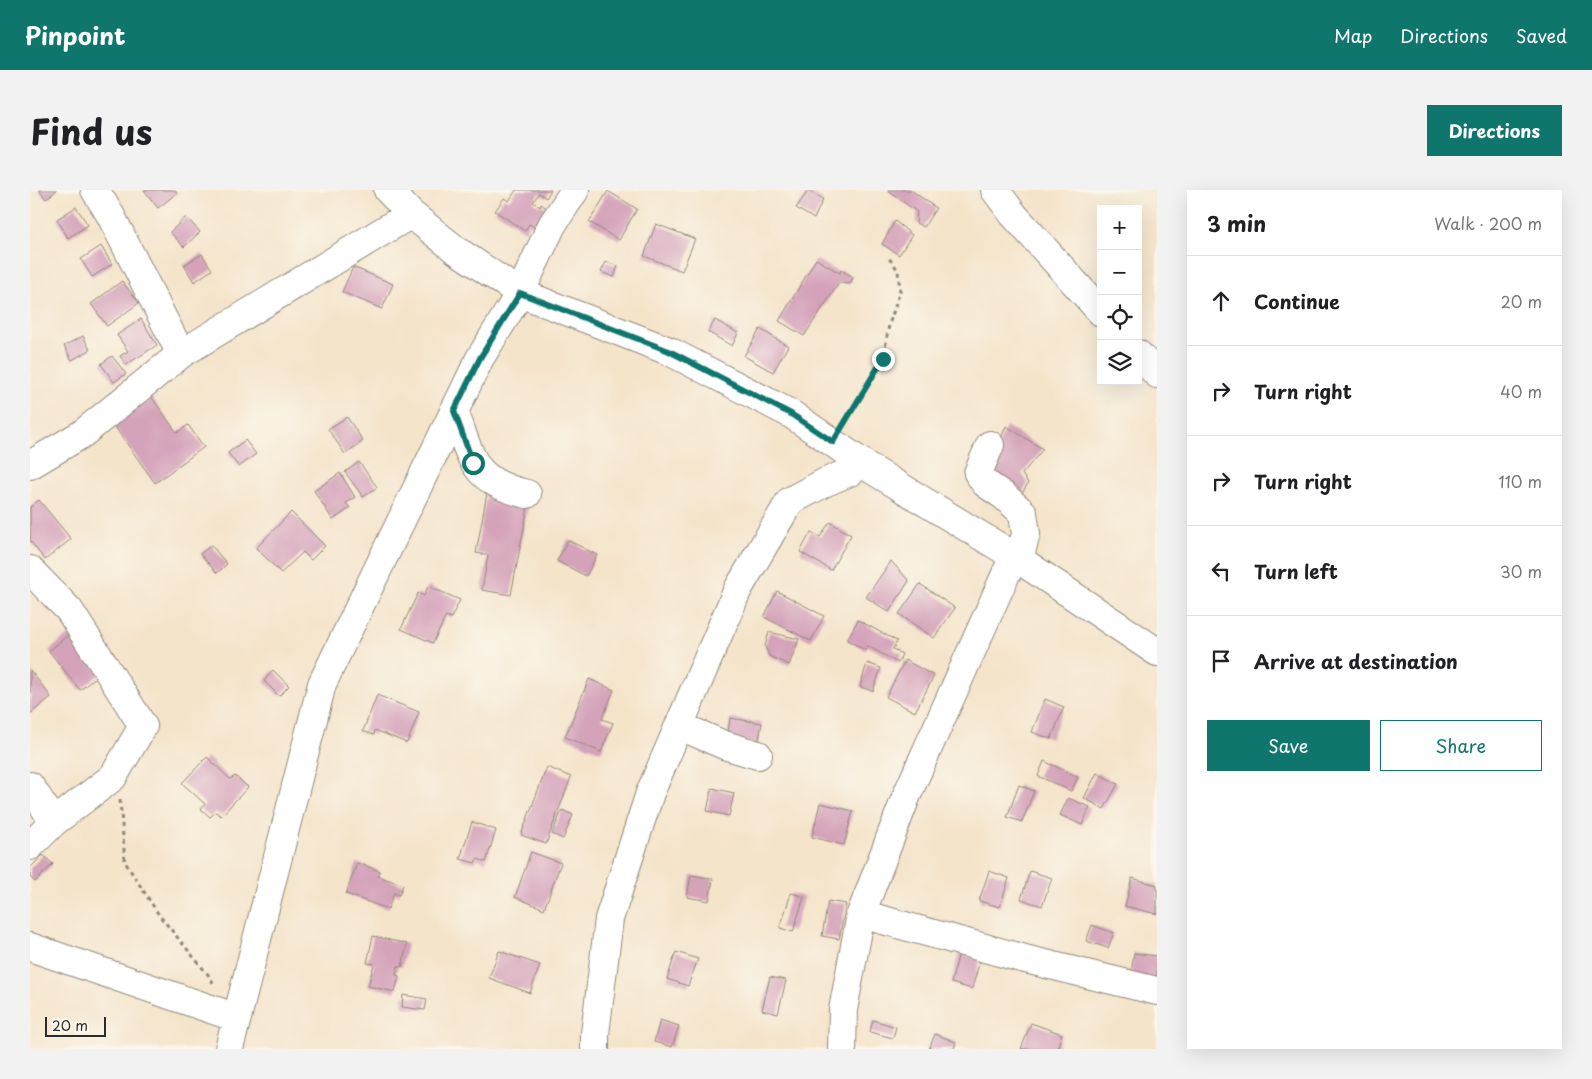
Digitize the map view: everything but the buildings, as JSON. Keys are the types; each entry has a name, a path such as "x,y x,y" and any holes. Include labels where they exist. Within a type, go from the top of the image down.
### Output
{"street":[{"path":"95,190 111,216 181,354"},
{"path":"388,190 410,214 456,250 520,293 669,351 791,414 859,461 1016,557 1157,651"},
{"path":"229,1049 232,1016 322,684 480,358 520,293 552,225 575,190"},
{"path":"995,190 1097,307"},
{"path":"30,465 82,434 181,354 410,214"},
{"path":"1142,358 1157,374"},
{"path":"454,411 473,463 487,479 512,490 527,494"},
{"path":"842,1049 844,1010 861,914 906,797 1026,534 1023,513 1004,496 985,483 978,473 990,445"},
{"path":"595,1049 595,1034 609,919 650,793 738,589 790,501 852,471 859,461"},
{"path":"30,570 69,610 143,726 113,777 54,822 30,846"},
{"path":"680,726 724,745 758,755"},
{"path":"30,786 54,822"},
{"path":"861,914 1025,959 1157,991"},
{"path":"30,947 232,1016"}],"path":[{"path":"833,442 883,359 889,325 900,291 898,270 888,258"},
{"path":"113,777 121,806 125,862 159,915 210,977 232,1016"}],"route":[{"path":"473,463 454,411 480,358 520,293 669,351 791,414 833,442 883,359"}]}
